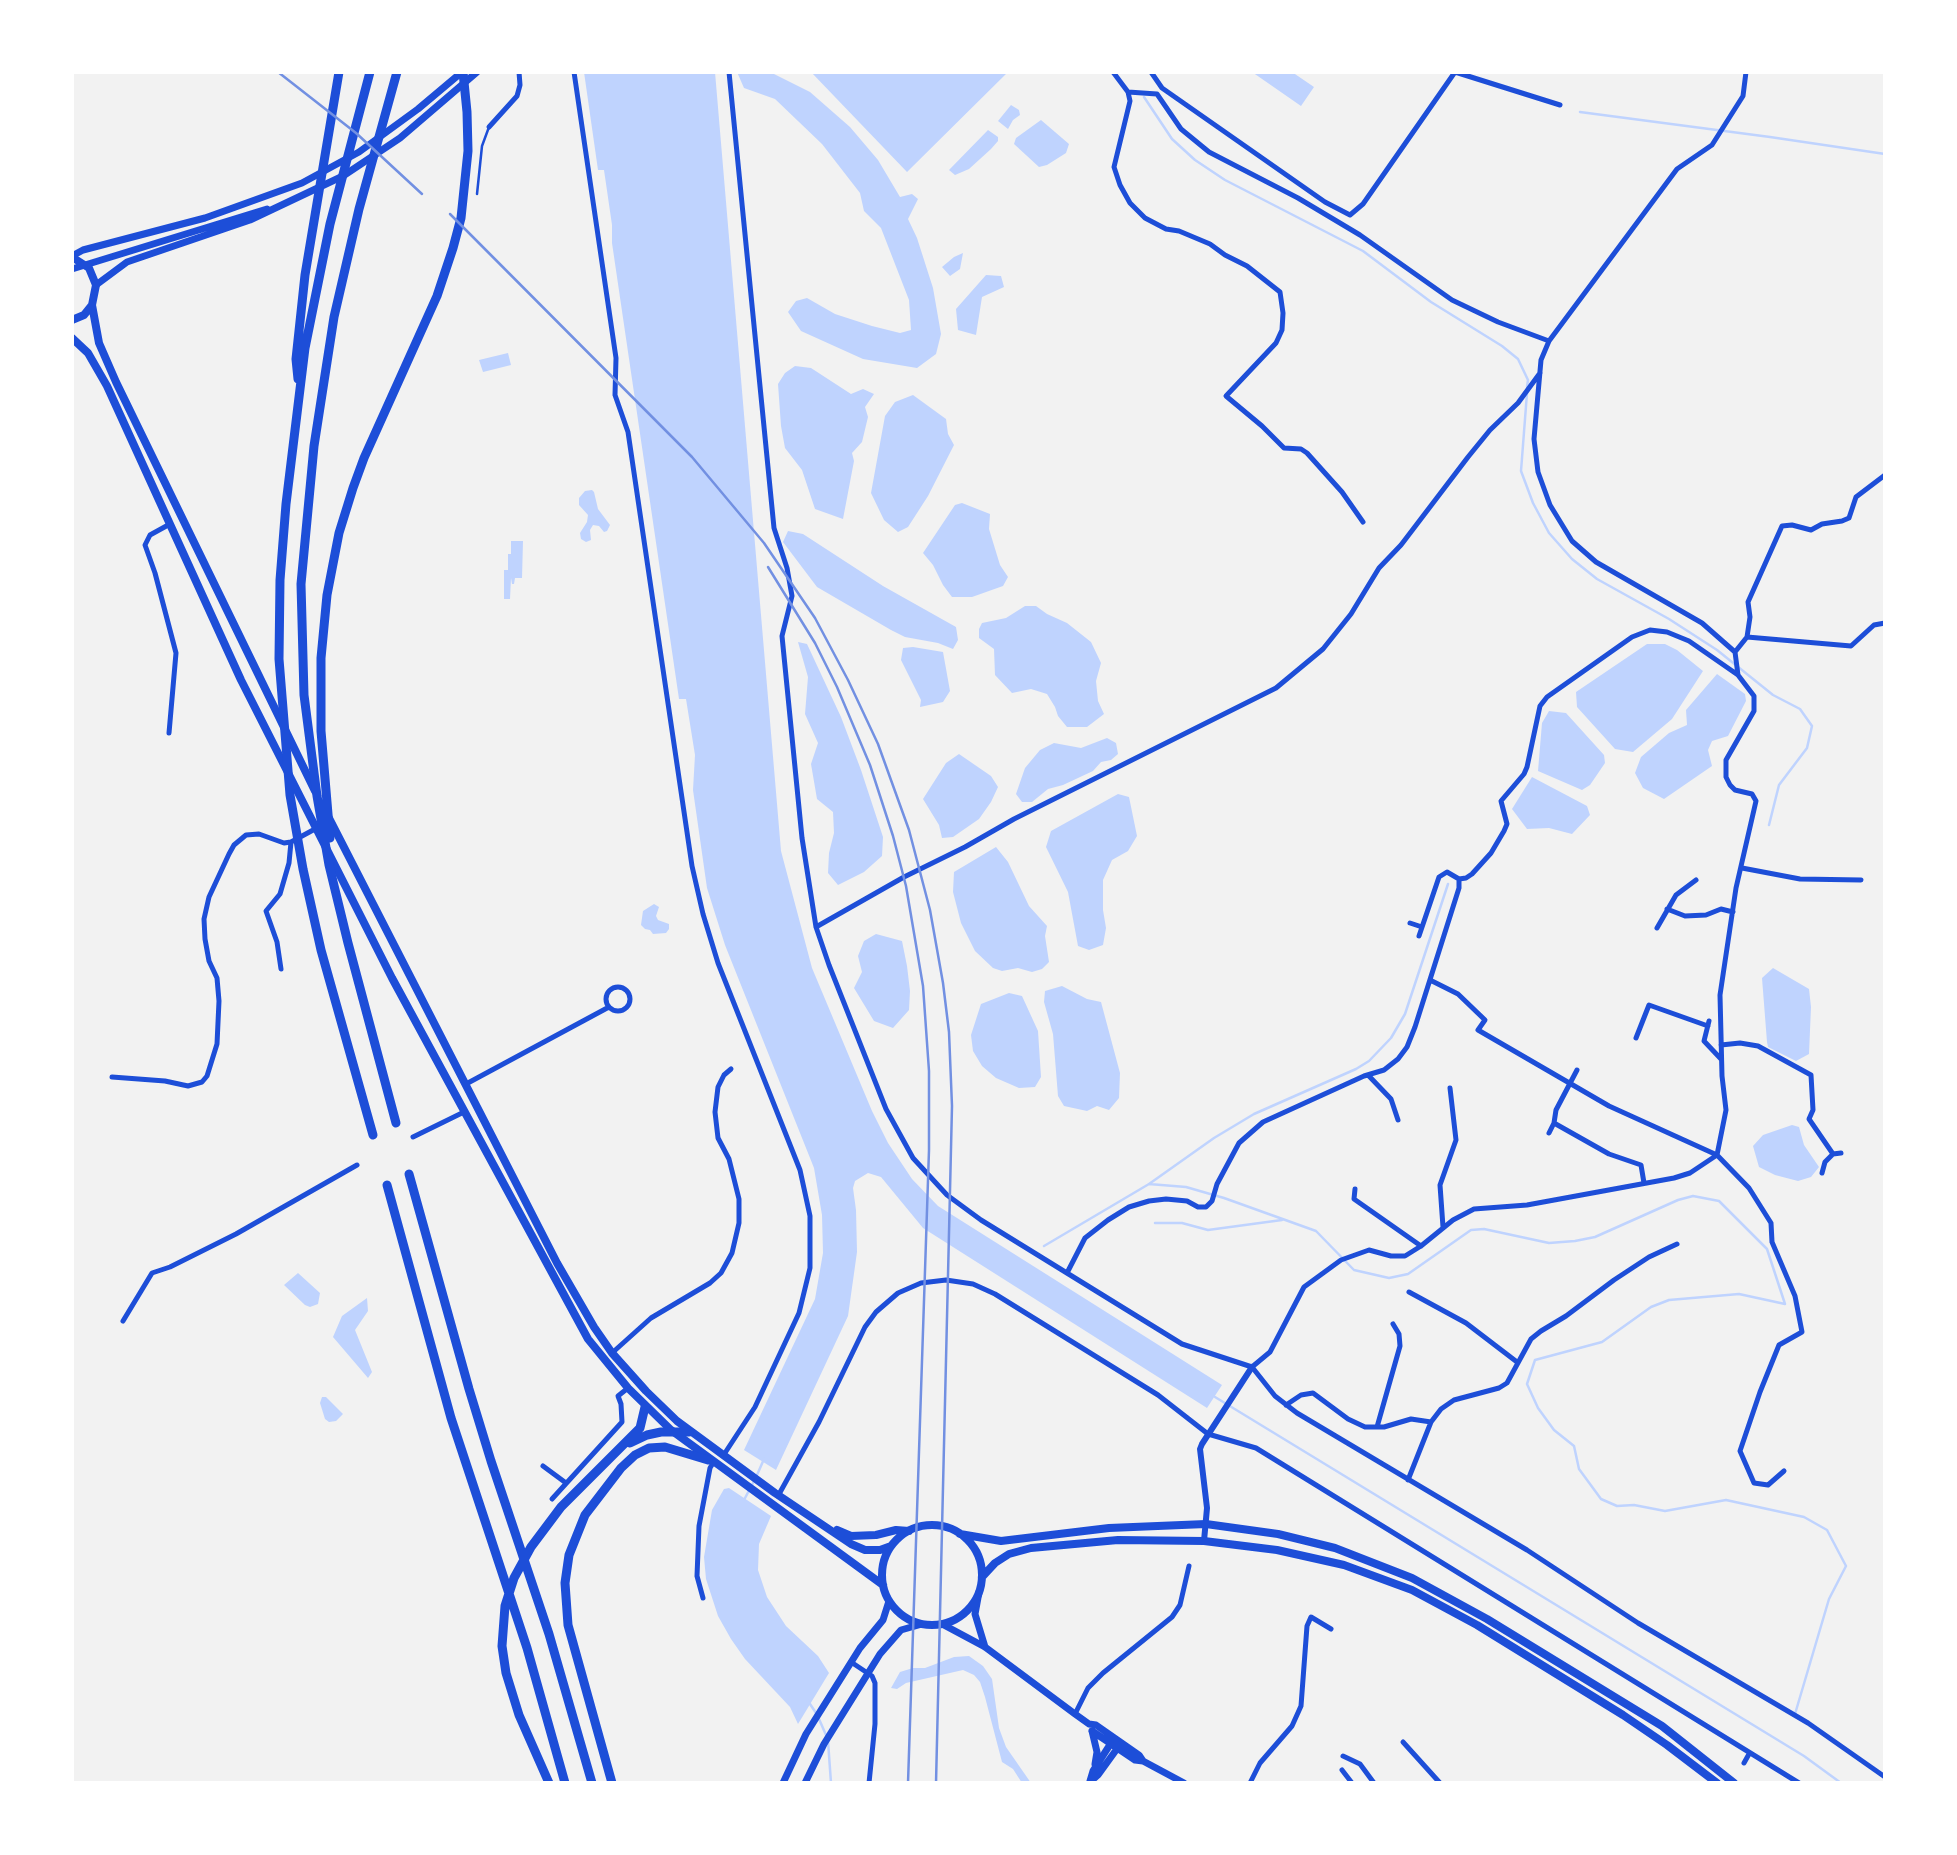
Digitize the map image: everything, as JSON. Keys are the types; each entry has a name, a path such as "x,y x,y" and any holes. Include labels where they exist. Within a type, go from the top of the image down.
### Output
{"highway":[{"path":"299,392 296,359 310,240 339,72"},
{"path":"370,72 318,275 299,392 280,580 279,659 290,795 321,950 373,1135"},
{"path":"396,1123 348,943 317,796 307,731 301,584 312,458 334,317 359,209 397,72"},
{"path":"334,885 321,731 321,658 327,595 347,508 364,458 437,296 461,218 468,151 463,72"},
{"path":"409,1174 473,1401 550,1633 592,1783"},
{"path":"387,1185 451,1418 527,1648 565,1783"},
{"path":"549,1783 517,1708 506,1673 502,1646 505,1606 520,1564 548,1522 640,1428 645,1407"},
{"path":"624,1446 647,1435 671,1430 689,1432"},
{"path":"612,1783 568,1625 565,1597 569,1555 578,1528 592,1504 635,1455 649,1448 670,1447 711,1462"}],"main road":[{"path":"463,72 380,137 315,177 243,205 83,250 72,257 89,268 96,285 92,305 99,343 163,482 328,816 575,1297 612,1353 659,1405 689,1432 776,1495 851,1544 865,1550 880,1550 891,1546 909,1531"},
{"path":"96,285 127,262 250,220 357,169 400,138 477,72"},
{"path":"72,270 247,213 278,207"},
{"path":"72,320 84,314 92,305"},
{"path":"72,338 88,353 107,386 241,680 410,1013 575,1318 598,1354 645,1407 671,1430 711,1462 883,1585"},
{"path":"464,1112 462,1095 466,1084"},
{"path":"816,1521 851,1536 876,1535 896,1530 909,1531 929,1525 1001,1541 1109,1528 1206,1524 1279,1534 1335,1548 1412,1578 1487,1619 1650,1719 1693,1749 1734,1783"},
{"path":"960,1534 978,1554 982,1577 975,1614 985,1647"},
{"path":"982,1577 995,1563 1009,1554 1031,1548 1118,1540 1204,1541 1277,1550 1364,1571 1412,1590 1476,1625 1623,1715 1717,1783"},
{"path":"891,1546 883,1566 883,1585 889,1601 904,1616 922,1624"},
{"path":"805,1783 824,1744 855,1693 896,1635 908,1627 942,1624 965,1613 979,1592"},
{"path":"783,1783 795,1754 844,1672 883,1620 889,1601"},
{"path":"942,1624 985,1647 1090,1727 1097,1752 1095,1768 1089,1782"},
{"path":"1090,1727 1096,1726 1116,1743 1139,1755 1143,1761 1184,1783"},
{"path":"1095,1768 1116,1743"},
{"path":"1089,1782 1098,1775 1116,1743"}],"street":[{"path":"574,72 616,358 615,395 628,432 692,866 718,963 800,1170 810,1216 810,1268 799,1313 755,1407 725,1458"},
{"path":"729,72 774,528 787,568 792,596 782,636 802,838 816,927 887,1109 914,1158 930,1179 956,1203 1182,1344 1252,1367 1275,1396 1286,1405 1527,1550 1650,1630 1808,1723 1885,1777"},
{"path":"1113,72 1130,92 1128,114 1114,167 1119,185 1130,203 1145,218 1166,229 1180,231 1210,244 1280,292 1282,330 1276,343 1226,396 1284,448 1301,449 1307,453 1342,492 1363,522"},
{"path":"1151,72 1162,88 1325,202 1350,215 1363,204 1455,72 1560,105"},
{"path":"1735,652 1702,623 1595,562 1572,541 1550,505 1538,472 1534,439 1539,373 1549,341 1677,169 1712,145 1743,96 1746,72"},
{"path":"489,127 514,101 519,91 518,73"},
{"path":"1130,92 1155,93 1181,129 1209,152 1298,198 1360,235 1452,300 1499,323 1549,341"},
{"path":"816,927 1014,819 1276,688 1323,649 1351,614 1380,568 1401,545 1468,457 1518,404 1539,373"},
{"path":"1738,675 1735,652 1747,637 1750,617 1748,602 1782,526 1792,525 1811,530 1822,524 1842,522 1849,518 1856,497 1885,475"},
{"path":"169,733 176,653 145,545 150,535 170,524"},
{"path":"1747,637 1851,646 1874,625 1885,623"},
{"path":"1204,1541 1207,1508 1200,1449 1242,1378 1270,1353 1304,1287 1341,1260 1358,1253 1369,1250 1401,1257 1421,1246 1465,1213 1479,1208 1527,1205 1690,1173 1717,1155 1726,1110 1721,1059 1720,995 1755,797 1735,790 1726,777 1726,760 1754,711 1754,696 1738,675 1689,642 1667,632 1650,630 1632,636 1547,697 1540,706 1524,774 1501,801 1507,824 1504,831 1491,853 1472,874 1459,879 1447,872 1439,877 1419,936"},
{"path":"112,1077 188,1086 202,1082 207,1076 218,1044 219,1001 217,978 209,961 205,939 204,919 209,897 234,845 246,835 259,834 284,843 315,829"},
{"path":"281,969 277,942 266,911 280,894 289,863 291,842"},
{"path":"1742,868 1800,879 1861,880"},
{"path":"1067,1273 1088,1234 1129,1207 1142,1202 1166,1199 1187,1201 1203,1208 1212,1200 1217,1184 1239,1143 1263,1122 1384,1070 1398,1059 1407,1047 1430,980 1459,888 1459,879"},
{"path":"1657,928 1676,895 1696,880"},
{"path":"1667,909 1685,916 1706,915 1721,909 1733,912"},
{"path":"1410,923 1422,928"},
{"path":"1430,980 1458,994 1485,1020 1478,1030 1609,1105 1717,1155 1749,1188 1771,1223 1772,1242 1795,1296 1802,1332 1779,1345 1740,1451 1754,1482 1768,1485 1784,1471"},
{"path":"617,988 626,990 630,998 625,1009 617,1011 609,1007 607,999 610,992 617,988"},
{"path":"1636,1038 1649,1005 1708,1024 1704,1041 1721,1059"},
{"path":"466,1084 609,1007"},
{"path":"1721,1045 1740,1043 1758,1046 1811,1075 1813,1110 1809,1119 1833,1154"},
{"path":"612,1353 651,1318 709,1283 721,1273 729,1260 739,1223 739,1199 729,1160 718,1138 715,1112 718,1087 724,1075 731,1069"},
{"path":"1549,1133 1555,1123 1556,1110 1577,1070"},
{"path":"1368,1075 1391,1099 1398,1120"},
{"path":"1443,1227 1440,1185 1456,1140 1450,1088"},
{"path":"413,1137 464,1112"},
{"path":"1555,1123 1609,1154 1640,1165 1644,1183"},
{"path":"1822,1173 1825,1161 1833,1154 1840,1153"},
{"path":"123,1321 152,1273 170,1267 236,1234 358,1165"},
{"path":"1355,1189 1354,1199 1421,1246"},
{"path":"1408,1480 1431,1422 1441,1409 1454,1400 1499,1388 1507,1382 1531,1339 1649,1257 1677,1244"},
{"path":"776,1495 819,1422 869,1321 880,1307 898,1293 914,1286 934,1281 960,1281 988,1291 1158,1395 1208,1434 1256,1448 1800,1783"},
{"path":"1409,1292 1466,1323 1517,1362"},
{"path":"1377,1427 1400,1346 1399,1334 1393,1324"},
{"path":"552,1499 622,1422 618,1396 628,1388"},
{"path":"1286,1405 1301,1395 1313,1393 1348,1419 1365,1427 1411,1419 1431,1422"},
{"path":"702,1598 697,1576 698,1536 711,1462"},
{"path":"543,1466 566,1483"},
{"path":"1074,1714 1088,1688 1103,1673 1172,1618 1180,1605 1189,1566"},
{"path":"1250,1783 1260,1763 1292,1726 1301,1706 1307,1626 1311,1617 1331,1629"},
{"path":"851,1661 874,1679 876,1687 869,1783"},
{"path":"1404,1742 1440,1783"},
{"path":"1744,1763 1749,1754"},
{"path":"1343,1756 1360,1764 1374,1783"},
{"path":"1342,1770 1352,1783"}],"lane":[{"path":"477,194 482,146 489,127"}],"water":[{"path":"584,72 715,72 781,851 812,968 872,1111 888,1143 912,1179 938,1206 1222,1385 1207,1408 923,1228 881,1177 868,1173 855,1181 853,1188 857,1252 848,1316 776,1470 744,1450 815,1299 823,1253 822,1215 814,1168 725,945 707,888 693,790 695,755 686,699 679,699 612,243 604,170 598,170"},
{"path":"737,72 770,72 810,92 850,127 878,160 900,197 912,194 918,199 908,219 933,288 941,334 936,354 917,368 863,359 801,331 788,312 796,301 807,298 835,314 872,326 900,333 911,330 909,300 881,228 864,211 860,193 822,144 775,99 744,88"},
{"path":"811,72 1008,72 907,172"},
{"path":"1252,72 1292,72 1314,87 1301,106"},
{"path":"1011,105 1019,110 1020,115 1008,129 998,121"},
{"path":"1041,120 1069,144 1066,153 1039,167 1014,144 1016,138"},
{"path":"988,130 998,137 991,149 969,169 955,175 949,170"},
{"path":"963,253 960,269 950,276 942,267"},
{"path":"986,275 1001,276 1004,287 982,297 976,335 958,330 956,309"},
{"path":"508,353 511,365 483,372 479,360"},
{"path":"795,366 811,368 851,394 863,389 874,394 865,407 868,417 862,442 852,453 854,461 843,519 815,509 802,470 785,448 778,384 785,373"},
{"path":"913,395 946,419 948,434 954,445 928,496 908,527 898,532 884,520 871,493 885,416 895,402"},
{"path":"592,490 598,509 610,525 604,532 599,526 593,525 590,530 591,540 586,542 581,539 580,533 588,515 579,505 579,498 585,491"},
{"path":"962,503 990,514 989,529 1000,565 1008,577 1003,586 972,597 952,597 923,553 955,505"},
{"path":"788,531 803,534 883,586 956,627 958,640 953,649 938,643 905,637 817,587 783,542"},
{"path":"511,541 523,541 522,578 515,578 512,584 511,578 510,599 504,599 504,570 508,570"},
{"path":"1025,606 1036,606 1067,623 1091,642 1101,663 1096,681 1098,701 1104,714 1087,727 1067,727 1047,694 1031,689 1012,693 995,675 994,649 979,638 979,629 982,623 1006,618"},
{"path":"798,642 807,644 841,717 883,837 882,856 864,872 838,885 828,873 834,833 833,812 817,799 811,764 818,743 805,714 808,677"},
{"path":"1647,644 1665,644 1703,671 1672,719 1633,752 1615,749 1577,707 1576,692"},
{"path":"903,648 943,652 950,691 943,702 920,707 921,700 901,660"},
{"path":"1717,674 1745,694 1746,701 1728,736 1712,741 1708,750 1712,766 1664,799 1643,788 1635,773 1641,757 1669,733 1687,725 1686,710"},
{"path":"1549,711 1566,713 1604,755 1605,763 1590,785 1582,790 1538,771 1542,723"},
{"path":"1107,738 1116,743 1118,754 1111,760 1101,762 1093,771 1063,785 1048,789 1032,802 1022,802 1016,794 1025,768 1040,750 1054,743 1081,748"},
{"path":"959,754 991,776 998,787 979,819 953,837 942,838 939,825 923,799 946,763"},
{"path":"1532,777 1587,806 1590,815 1572,834 1549,828 1527,829 1512,809"},
{"path":"1118,794 1129,797 1137,836 1128,851 1112,860 1103,880 1106,928 1103,945 1089,950 1078,946 1068,892 1046,847 1051,831"},
{"path":"996,847 1008,862 1029,906 1047,926 1045,936 1049,962 1042,969 1032,972 1018,968 1002,971 993,968 975,951 961,923 953,892 954,872"},
{"path":"654,904 659,907 656,916 658,920 669,924 666,933 653,934 641,925 643,911"},
{"path":"876,934 902,941 907,966 909,1010 893,1028 874,1021 854,988 862,972 858,956 864,941"},
{"path":"1773,968 1809,989 1809,1054 1796,1061 1768,1047 1762,978"},
{"path":"1062,986 1087,999 1101,1002 1120,1073 1119,1098 1109,1110 1097,1106 1087,1111 1064,1106 1058,1096 1053,1034 1044,1002 1045,991"},
{"path":"1009,993 1022,996 1038,1031 1041,1077 1035,1087 1019,1088 996,1078 982,1066 973,1051 971,1035 981,1004"},
{"path":"1792,1125 1799,1127 1804,1145 1819,1167 1811,1177 1798,1181 1775,1175 1759,1167 1753,1146 1763,1135"},
{"path":"298,1273 320,1293 318,1304 310,1307 305,1305 284,1285"},
{"path":"367,1298 368,1311 355,1330 372,1372 368,1378 333,1337 342,1316"},
{"path":"322,1397 326,1397 343,1414 336,1421 329,1422 325,1419 320,1403"},
{"path":"729,1488 771,1516 759,1544 758,1570 767,1597 786,1626 818,1656 829,1673 798,1724 790,1707 745,1659 731,1639 718,1616 706,1579 704,1557 712,1510 724,1489"},
{"path":"969,1656 983,1666 992,1679 999,1728 1006,1747 1031,1783 1022,1783 1013,1769 1002,1762 985,1697 980,1682 974,1675 963,1670 906,1683 897,1689 891,1688 900,1672 925,1668 954,1657"}],"waterway":[{"path":"1144,97 1172,139 1195,160 1225,180 1363,251 1431,302 1502,346 1518,359 1528,380 1527,387"},
{"path":"1580,112 1885,154"},
{"path":"1527,393 1521,471 1533,503 1549,533 1572,559 1597,579 1669,619 1717,650 1773,695 1800,709 1812,726 1807,748 1779,785 1769,825"},
{"path":"1044,1246 1149,1184 1214,1138 1254,1114 1369,1061 1391,1038 1405,1014 1448,884"},
{"path":"1149,1184 1186,1187 1316,1231 1354,1270 1389,1278 1408,1274 1471,1230 1484,1229 1549,1243 1575,1241 1595,1237 1693,1196 1719,1201 1767,1249 1785,1304"},
{"path":"1155,1223 1182,1223 1208,1230 1282,1220"},
{"path":"1785,1304 1739,1294 1669,1300 1651,1307 1602,1342 1535,1360 1527,1384 1538,1408 1554,1430 1574,1446 1579,1469 1601,1499 1617,1506 1634,1505 1665,1511 1726,1500 1804,1517 1827,1530 1846,1566 1829,1599 1795,1714"},
{"path":"1215,1397 1804,1756 1841,1783"},
{"path":"757,1475 764,1459"},
{"path":"744,1500 754,1481"},
{"path":"808,1701 816,1713"},
{"path":"819,1719 826,1735"},
{"path":"828,1741 831,1783"}],"railway":[{"path":"278,72 356,133 422,194"},
{"path":"450,214 692,457 764,543 815,618 848,680 878,744 909,830 930,910 943,983 949,1032 952,1106 936,1783"},
{"path":"768,567 815,643 870,765 906,886 923,986 929,1071 929,1150 908,1783"}]}
